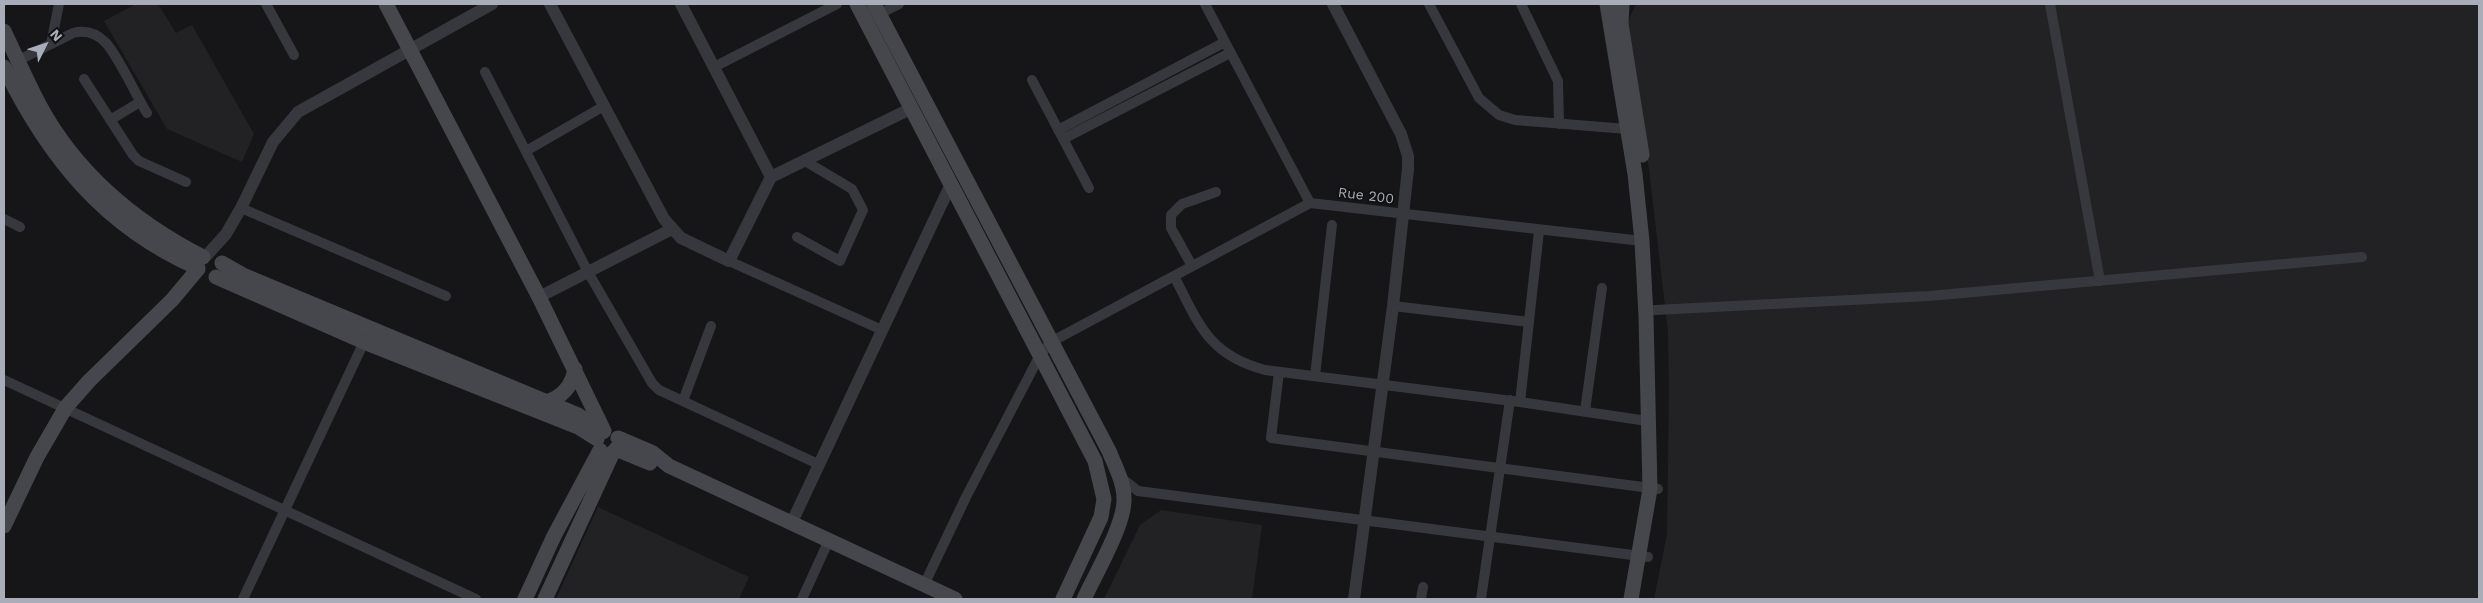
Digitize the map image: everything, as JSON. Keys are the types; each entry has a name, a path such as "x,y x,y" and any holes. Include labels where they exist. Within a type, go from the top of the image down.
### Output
{"main road":[{"path":"386,4 539,297 575,369 607,441 545,599"},
{"path":"857,4 1095,461 1104,499 1101,517 1063,599"},
{"path":"1611,4 1627,129 1635,174 1642,241 1647,420 1654,489"},
{"path":"1611,4 1621,24 1651,229 1655,310 1654,489 1643,557 1631,599"},
{"path":"877,9 1120,477 1124,500 1119,523 1084,599"},
{"path":"5,38 10,64 24,108 50,149 107,212 132,232 173,256 245,276 583,417 607,441"},
{"path":"10,64 64,143 102,187 141,221 209,266 364,342 607,441 656,455 669,466 955,599"},
{"path":"173,256 178,274 175,296"},
{"path":"4,526 41,450 66,407 89,380 175,296 209,266"},
{"path":"546,402 564,393 572,382 575,369"},
{"path":"525,599 554,536 607,441"},
{"path":"1642,599 1643,557"}],"street":[{"path":"51,44 59,4"},
{"path":"266,4 294,55"},
{"path":"209,266 241,208 273,142 298,112 409,48 492,4"},
{"path":"550,4 664,219 681,238 882,330"},
{"path":"682,4 771,177"},
{"path":"714,66 837,4"},
{"path":"877,9 899,4"},
{"path":"924,584 966,497 1040,355 1051,342 1310,203 1205,4"},
{"path":"1333,4 1401,134 1406,147 1408,169 1393,306 1354,599"},
{"path":"1429,4 1469,82 1487,107 1498,114 1516,120 1627,129"},
{"path":"1521,4 1558,81 1560,124"},
{"path":"2050,4 2100,281"},
{"path":"10,64 81,31 99,37 106,43 147,113"},
{"path":"1060,134 1225,42"},
{"path":"1060,134 1230,53"},
{"path":"485,72 588,272 652,383 659,390 818,464"},
{"path":"84,79 139,161 186,182"},
{"path":"1032,80 1089,188"},
{"path":"110,120 140,102"},
{"path":"526,151 604,106"},
{"path":"729,261 771,177 912,108"},
{"path":"797,237 840,261 863,210 852,189 805,160"},
{"path":"792,522 951,184"},
{"path":"1192,266 1171,228 1171,215 1182,204 1216,192"},
{"name":"Rue 200","path":"1310,203 1540,231 1642,241"},
{"path":"241,208 446,296"},
{"path":"4,219 20,226"},
{"path":"1315,376 1332,225"},
{"path":"539,297 672,229"},
{"path":"1481,599 1500,469 1515,401 1529,322 1540,231"},
{"path":"1655,310 1929,296 2362,257"},
{"path":"1174,276 1206,334 1220,350 1246,365 1279,372 1515,401 1647,420"},
{"path":"1585,411 1602,288"},
{"path":"1393,306 1529,322"},
{"path":"683,401 711,326"},
{"path":"243,599 364,342"},
{"path":"1279,372 1271,438 1654,489"},
{"path":"4,380 66,407 476,599"},
{"path":"1120,477 1138,491 1643,557"},
{"path":"1122,508 1138,491"},
{"path":"802,599 829,540"},
{"path":"1421,599 1423,587"}],"shaded area":[{"path":"136,4 158,4 176,33 192,25 254,134 242,162 167,129 104,21"},
{"path":"1636,4 2479,4 2479,599 1654,599 1667,534 1668,332 1649,169 1630,71 1627,24"},
{"path":"598,507 749,577 739,599 556,599"},
{"path":"1161,510 1262,525 1252,599 1104,599 1140,525"}]}
